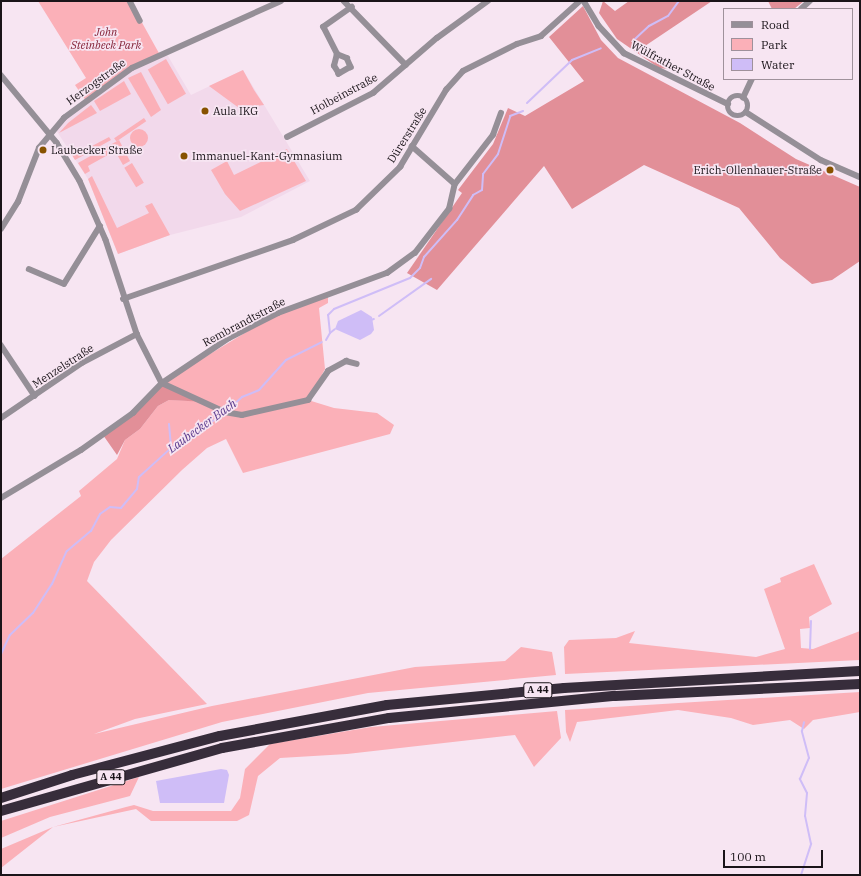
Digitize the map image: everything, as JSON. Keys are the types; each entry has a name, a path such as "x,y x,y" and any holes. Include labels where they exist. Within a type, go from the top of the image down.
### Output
{"highway":[{"name":"A 44","path":"1,798 204,740 387,705 564,688 860,671"},
{"name":"A 44","path":"1,811 222,748 381,719 615,696 860,684"}],"street":[{"path":"130,1 140,21"},
{"name":"Herzogstraße","path":"1,229 18,202 49,134 132,68 281,1"},
{"path":"344,1 406,65"},
{"name":"Holbeinstraße","path":"287,137 372,93 488,1"},
{"name":"Dürerstraße","path":"124,299 330,224 378,192 400,167 446,90 463,71 517,44 541,36 580,1"},
{"name":"Wülfrather Straße","path":"584,1 599,26 624,53 728,104"},
{"path":"802,8 810,1"},
{"path":"337,54 323,26 352,8"},
{"path":"1,75 49,134 71,164 100,226 137,334 162,383 225,412 242,415 308,400 328,371 346,361 357,364"},
{"path":"742,98 751,80"},
{"path":"734,97 742,98 747,104 746,112 734,116 728,104 734,97"},
{"path":"746,112 821,160 860,177"},
{"path":"412,146 455,184 494,136 501,113"},
{"name":"Rembrandtstraße","path":"1,498 81,450 133,413 162,383 230,338 278,313 387,273 415,253 434,230 448,209 455,184"},
{"path":"29,269 64,284 100,226"},
{"name":"Menzelstraße","path":"1,418 82,363 137,334"},
{"path":"1,345 35,396"}],"shaded area":[{"path":"603,1 615,11 629,1 712,1 642,48 669,69 659,68 617,39 599,13"},
{"path":"768,1 804,1 795,8 772,8"},
{"path":"583,6 601,40 618,58 740,123 796,159 860,187 860,261 832,280 812,284 780,258 739,208 644,165 572,209 544,166 437,290 407,273 462,193 458,190 493,144 508,108 525,116 584,81 549,37"},
{"name":"Immanuel-Kant-Gymnasium","path":"160,55 168,56 191,95 243,70 310,181 241,217 170,235 118,254 88,179 54,127 109,83"},
{"path":"162,383 207,402 169,400 158,406 140,429 125,440 117,455 103,435 133,413"}],"green space":[{"name":"John Steinbeck Park","path":"38,1 130,1 160,55 132,68 86,101 75,85 86,78"},
{"path":"166,59 186,94 168,104 148,70"},
{"path":"243,70 264,105 239,108 209,86"},
{"path":"141,72 161,110 151,117 128,78"},
{"path":"124,81 131,94 100,111 94,101"},
{"path":"91,105 97,113 59,133 68,123"},
{"path":"144,118 146,121 116,141 114,138"},
{"path":"135,129 143,129 148,134 146,145 143,147 135,147 130,142 130,134"},
{"path":"109,137 111,140 75,160 70,152 75,149 75,155"},
{"path":"119,140 130,161 123,165 115,151 88,166 90,171 85,174 78,163"},
{"path":"287,149 306,181 240,211 225,194 211,170 227,161 234,175"},
{"path":"132,163 144,183 136,187 124,168"},
{"path":"92,176 117,228 149,213 145,206 152,203 170,235 118,254 88,179"},
{"path":"328,295 328,303 319,308 325,369 308,400 334,408 377,413 394,425 390,434 243,473 226,439 207,448 182,470 111,540 94,562 87,581 207,704 135,719 94,734 212,706 415,667 505,661 521,647 552,652 556,675 368,693 222,722 1,789 1,559 81,496 79,491 117,459 125,440 140,429 158,406 169,400 205,401 162,383 278,313"},
{"path":"814,564 832,604 809,617 810,628 800,629 801,648 813,649 860,631 860,660 565,674 564,647 569,640 616,638 635,631 629,643 756,657 785,649 764,589 781,582 780,578"},
{"path":"860,692 860,712 813,720 804,729 790,720 753,725 731,718 678,710 577,722 570,742 566,732 565,710"},
{"path":"557,711 561,738 534,767 515,735 347,754 280,758 258,776 249,815 237,821 151,821 136,809 53,827 134,805 153,811 231,811 240,798 245,769 270,744 371,727"},
{"path":"139,777 130,796 50,817 1,838 1,821"},
{"path":"53,827 1,868 1,849"}],"water":[{"path":"361,310 372,317 374,330 371,334 360,340 335,329 338,321"},
{"path":"221,769 227,770 229,775 224,803 160,803 156,781"}],"waterway":[{"name":"Laubecker Bach","path":"635,39 649,26 668,16 679,1"},
{"name":"Laubecker Bach","path":"527,103 572,60 601,48"},
{"name":"Laubecker Bach","path":"326,340 330,333 328,315 334,309 410,278 420,268 424,257 457,220 473,195 482,190 483,174 498,154 510,116 523,111"},
{"path":"379,316 431,279"},
{"name":"Laubecker Bach","path":"330,333 335,329"},
{"name":"Laubecker Bach","path":"1,654 10,635 33,613 52,584 67,551 91,531 100,514 110,507 121,508 137,489 139,477 171,448 222,415 242,397 259,390 286,360 322,342"},
{"path":"169,424 171,447"},
{"path":"810,649 811,621"},
{"path":"801,875 811,844 805,816 807,793 800,779 809,758 802,731 804,722"}],"place":[{"name":"Aula IKG","path":"205,111"},
{"name":"Laubecker Straße","path":"43,150"},
{"name":"Immanuel-Kant-Gymnasium","path":"184,156"},
{"name":"Erich-Ollenhauer-Straße","path":"830,170"}]}
